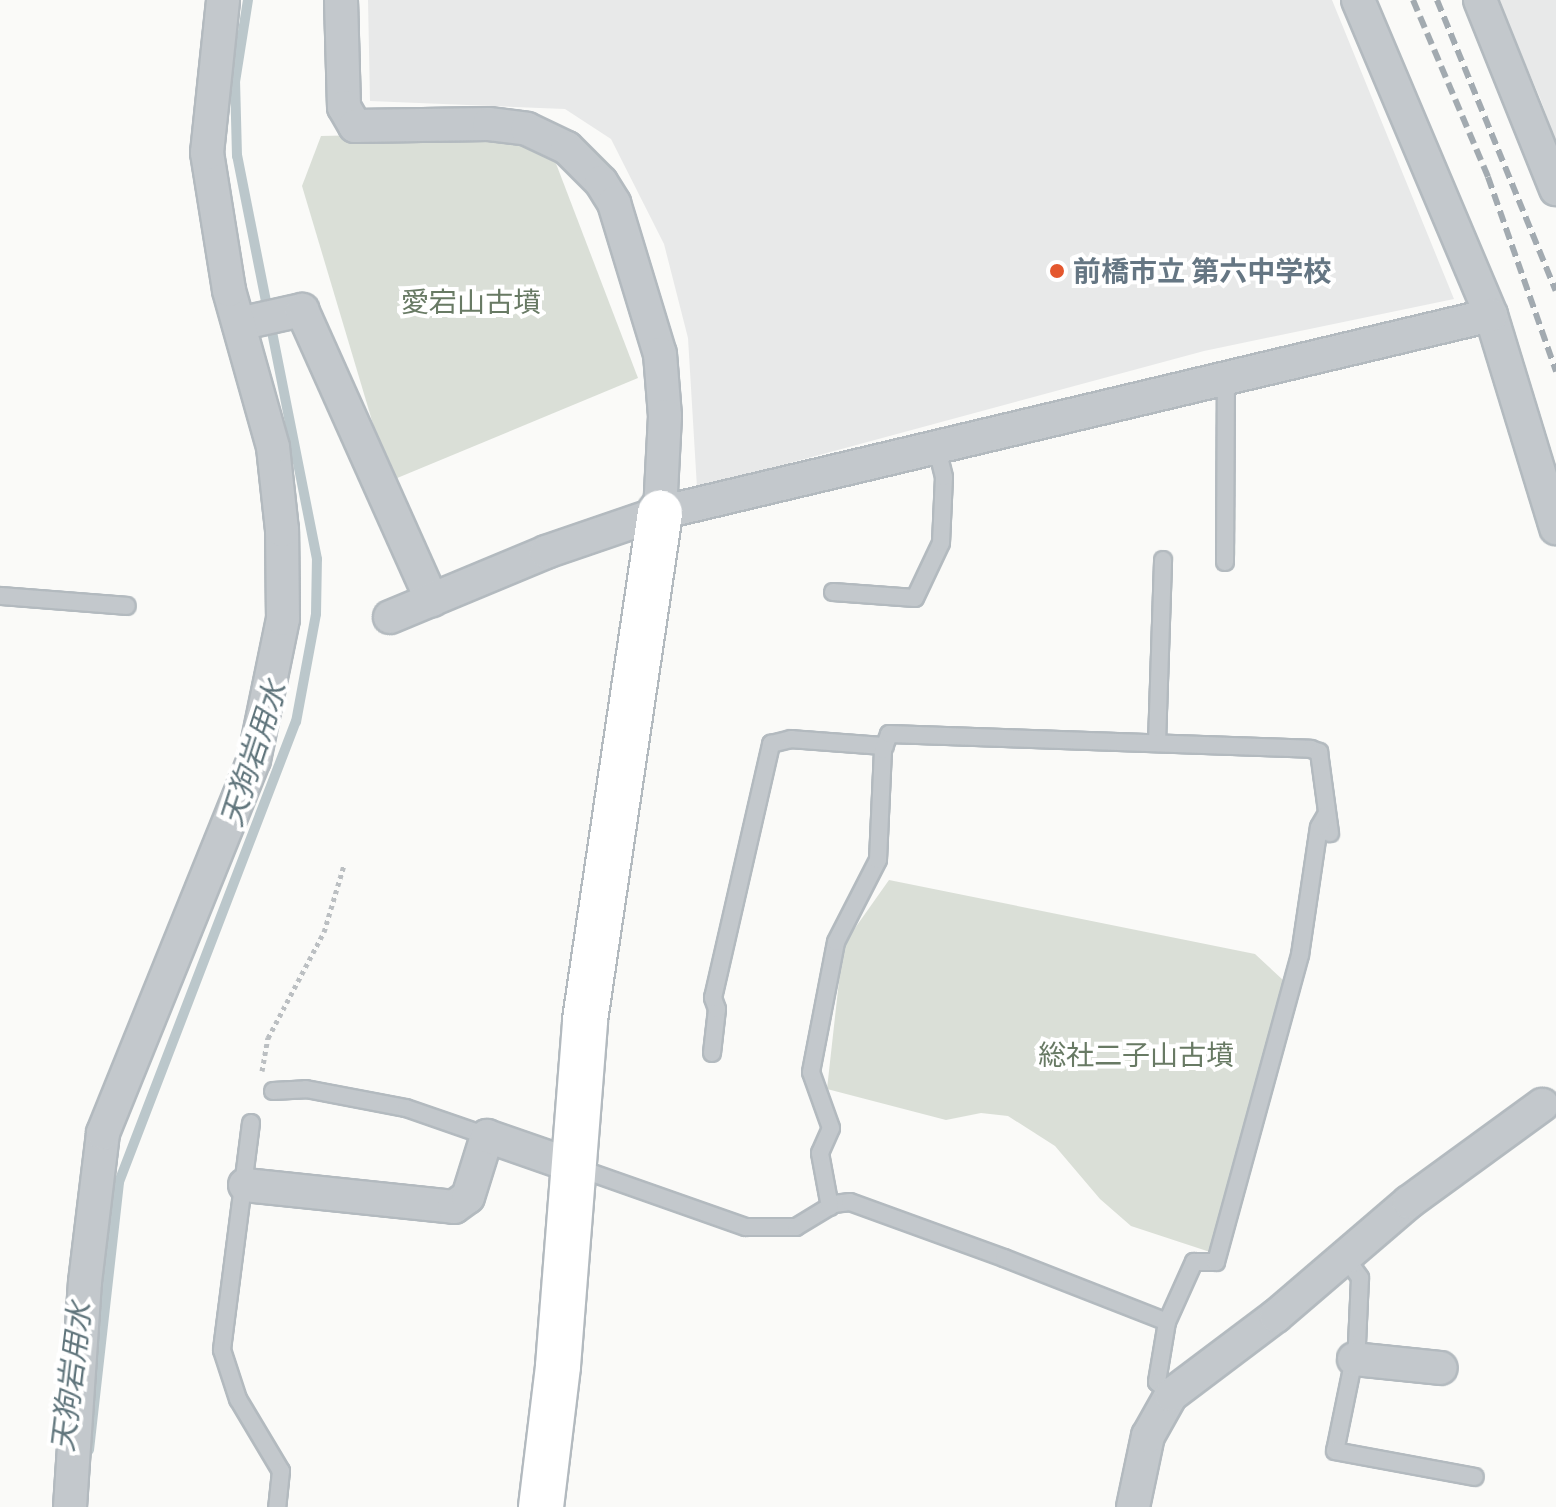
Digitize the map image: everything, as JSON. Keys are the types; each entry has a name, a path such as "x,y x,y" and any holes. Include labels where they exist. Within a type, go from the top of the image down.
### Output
{"street":[{"path":"70,1507 85,1282 103,1133 254,760 283,619 282,530 273,447 221,251 207,153 223,0"},
{"path":"341,0 344,107 355,126 489,124 527,129 567,148 601,182 614,203 660,354 665,416 660,513 585,1020 576,1167 541,1507"},
{"path":"1358,0 1491,315 1556,528"},
{"path":"1480,0 1556,189"},
{"path":"239,324 302,310 432,600"},
{"path":"390,617 546,552 660,513 1226,375 1491,315"},
{"path":"1133,1507 1148,1436 1171,1395 1457,1165 1549,1106"},
{"path":"245,1185 454,1207 468,1197 487,1136 576,1167"},
{"path":"1354,1359 1441,1368"}],"lane":[{"path":"1225,562 1226,375"},
{"path":"833,592 915,598 941,543 944,477 936,445"},
{"path":"1157,743 1163,560"},
{"path":"0,596 127,606"},
{"path":"830,1207 820,1153 831,1128 811,1072 836,942 878,860 885,746 895,732 1311,749 1319,752 1330,833"},
{"path":"712,1053 717,1009 713,998 771,744 791,739 885,746"},
{"path":"1171,1395 1157,1382 1167,1322 1194,1262 1216,1262 1300,955 1319,827 1327,812"},
{"path":"273,1091 306,1089 406,1108 487,1136"},
{"path":"251,1123 222,1350 238,1399 281,1471 277,1507"},
{"path":"576,1167 746,1227 796,1227 830,1207 850,1202 1167,1322"},
{"path":"1345,1257 1360,1278 1354,1359 1335,1451 1475,1477"}],"path":[{"path":"251,1123 268,1038 324,932 344,865"}],"shaded area":[{"name":"前橋市立 第六中学校","path":"368,0 1332,0 1454,299 1204,351 697,488 688,338 664,244 611,139 565,109 370,101"},
{"path":"1498,0 1556,0 1556,142 1540,98"}],"green space":[{"name":"愛宕山古墳","path":"498,132 552,153 638,378 390,481 302,186 321,136"},
{"name":"総社二子山古墳","path":"889,880 1255,954 1283,980 1210,1252 1131,1226 1100,1199 1055,1146 1008,1116 981,1113 946,1120 827,1089 843,945"}],"waterway":[{"name":"天狗岩用水","path":"89,1450 119,1182 296,722 316,614 317,559 237,156 235,82 248,0"}],"railway":[{"path":"1413,0 1488,177 1556,371"},
{"path":"1437,0 1556,291"}],"place":[{"name":"前橋市立 第六中学校","path":"1057,271"}]}
